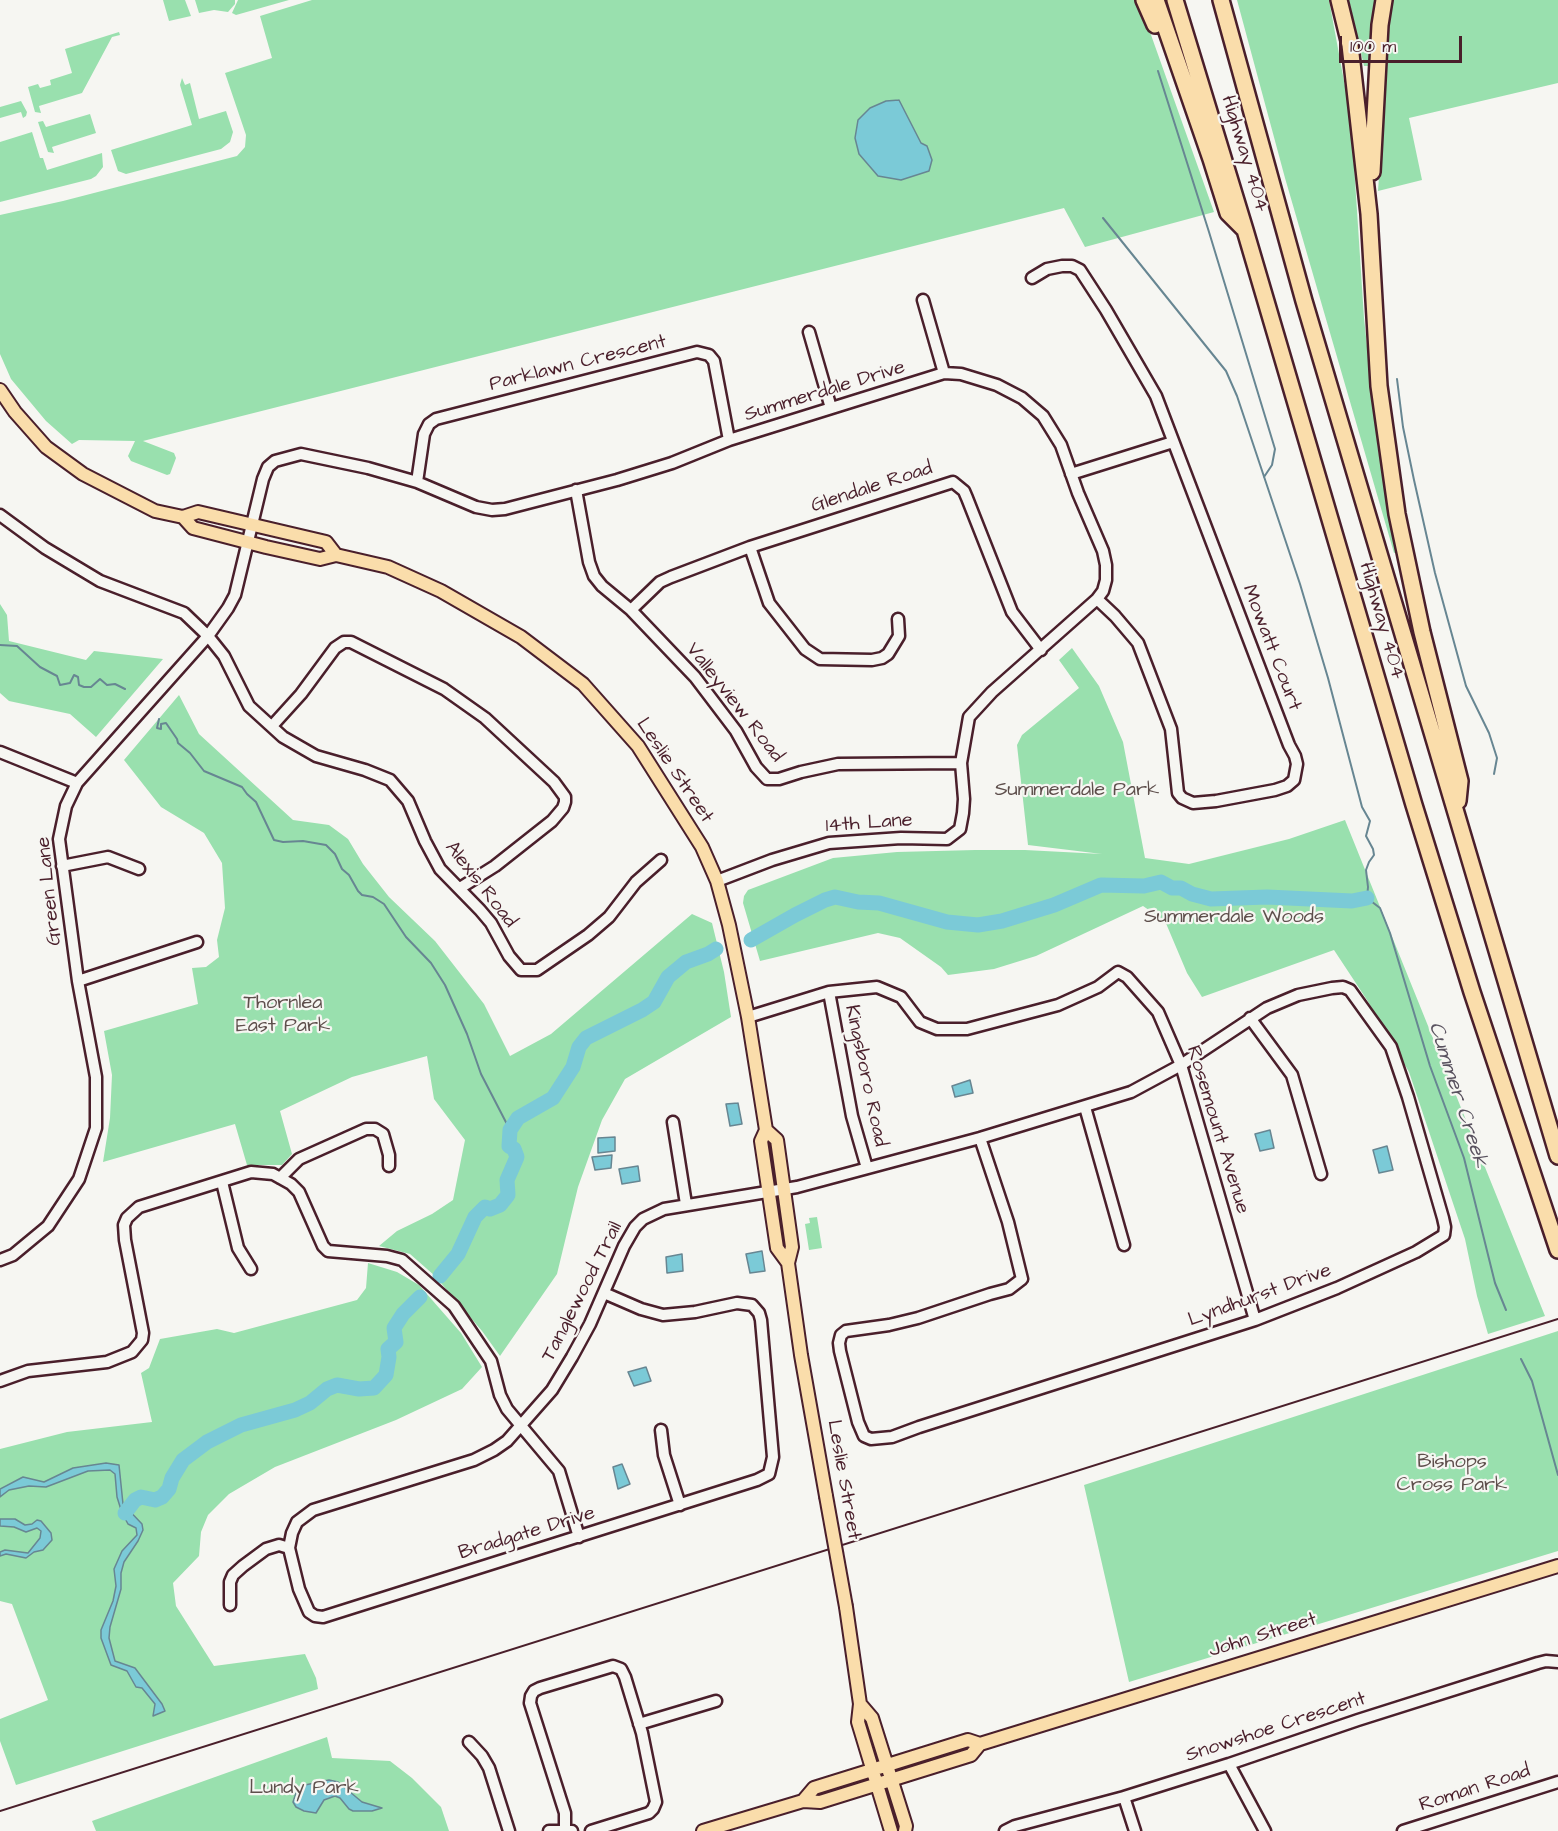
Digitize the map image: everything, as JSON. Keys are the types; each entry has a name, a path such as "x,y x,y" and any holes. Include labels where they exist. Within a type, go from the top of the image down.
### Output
{"highway":[{"path":"1144,0 1173,67 1186,85"},
{"path":"1156,0 1228,213 1245,230"},
{"name":"Highway 404","path":"1175,0 1367,648 1472,992 1558,1250"},
{"name":"Highway 404","path":"1221,0 1304,301 1558,1156"},
{"path":"1339,0 1350,45 1369,214 1379,386 1392,479 1422,632 1460,781 1457,810"},
{"path":"1369,214 1380,26 1384,0"}],"main road":[{"name":"Leslie Street","path":"0,390 15,412 46,447 83,474 155,511 183,517 198,512 326,542 336,555"},
{"name":"Leslie Street","path":"183,517 193,528 248,543 320,559 336,555 388,567 441,591 521,637 583,684 638,746 692,831 717,881 729,925 748,1017 766,1130 762,1141 777,1248 788,1263"},
{"name":"Leslie Street","path":"766,1130 777,1140 792,1246 788,1263 801,1355 846,1607 860,1704 858,1722 891,1831"},
{"name":"John Street","path":"703,1831 803,1801 820,1802 891,1780 971,1755 980,1744 1558,1566"},
{"name":"Leslie Street","path":"860,1704 873,1718 906,1826 905,1831"},
{"name":"John Street","path":"803,1801 814,1788 968,1740 980,1744"}],"street":[{"name":"Mowatt Court","path":"1032,278 1047,269 1062,266 1072,266 1080,270 1102,302 1156,396 1295,756 1297,773 1294,780 1287,786 1275,790 1216,801 1193,803 1182,798 1178,793 1171,729 1138,643 1097,599"},
{"path":"923,300 944,373"},
{"path":"809,332 831,408"},
{"name":"Parklawn Crescent","path":"417,482 424,434 429,423 436,419 697,352 709,355 714,362 729,441"},
{"name":"Summerdale Drive","path":"248,543 262,479 268,467 275,461 292,455 314,456 368,468 417,482 476,507 492,510 505,509 672,463 729,441 944,373 961,374 984,380 1027,402 1043,416 1051,428 1061,445 1103,551 1106,580 1103,591 1097,599 992,692 969,717 961,763"},
{"path":"1071,474 1173,442"},
{"name":"Glendale Road","path":"631,610 660,582 750,547 953,482 964,491 1012,612 1041,650"},
{"name":"Valleyview Road","path":"576,490 591,571 602,586 631,610 701,685 736,731 756,767 767,779 779,779 809,770 844,764 961,763"},
{"name":"Alexis Road","path":"0,515 45,548 100,581 184,613 208,636 230,665 249,706 283,737 316,756 390,780 408,801 440,870 460,888 491,923 515,964 521,970 537,970 588,935 609,917 636,882 661,860"},
{"name":"Green Lane","path":"0,1260 13,1255 48,1226 79,1179 96,1128 96,1077 78,981 59,838 66,806 77,783 208,636 235,595 248,543"},
{"path":"750,547 769,603 805,649 820,659 872,660 882,658 888,654 899,636 898,619"},
{"path":"272,726 301,694 335,648 344,642 351,642 444,688 493,724 554,782 565,797 565,802 552,821 495,866 460,888"},
{"path":"0,752 77,783"},
{"name":"14th Lane","path":"717,881 772,860 829,843 901,838 947,839 960,829 962,823 964,798 961,763"},
{"path":"62,866 108,857 139,868"},
{"path":"78,981 198,942"},
{"name":"Rosemount Avenue","path":"748,1017 829,992 877,987 901,997 920,1022 937,1029 967,1029 1058,1005 1098,987 1118,972 1127,977 1158,1012 1181,1065 1255,1320"},
{"name":"Lyndhurst Drive","path":"768,1191 980,1138 1131,1092 1181,1065 1267,1008 1305,993 1343,987 1350,990 1391,1047 1408,1097 1445,1227 1444,1235 1416,1252 1337,1288 1255,1320 892,1437 871,1439 864,1436 858,1422 838,1343 841,1335 846,1331 918,1318 1010,1289 1022,1279 1008,1222 980,1138"},
{"name":"Kingsboro Road","path":"829,992 852,1116 867,1168"},
{"path":"1250,1018 1292,1075 1321,1174"},
{"path":"1085,1107 1124,1245"},
{"path":"673,1122 686,1204"},
{"path":"280,1178 299,1159 366,1129 375,1129 383,1134 389,1155 389,1166"},
{"path":"0,1381 28,1371 107,1362 132,1352 142,1340 143,1333 125,1240 124,1225 127,1218 139,1207 251,1172 273,1174 291,1184 298,1192 323,1246 328,1251 387,1256 402,1260 454,1306 491,1360 500,1395 520,1426 559,1472 579,1537"},
{"path":"222,1182 238,1248 251,1269"},
{"name":"Tanglewood Trail","path":"520,1426 557,1382 590,1324 624,1246 635,1227 653,1213 664,1209 768,1191"},
{"name":"Bradgate Drive","path":"289,1548 299,1590 309,1612 323,1617 757,1480 769,1474 774,1457 761,1320 759,1313 752,1305 737,1303 695,1312 663,1315 641,1309 604,1293"},
{"path":"230,1605 230,1582 233,1575 266,1549 279,1545 289,1548 297,1522 313,1510 474,1460 494,1450 520,1426"},
{"path":"661,1430 664,1455 680,1504"},
{"name":"Snowshoe Crescent","path":"1005,1831 1015,1826 1124,1797 1229,1764 1538,1663 1558,1662"},
{"path":"565,1831 565,1814 530,1703 532,1694 540,1688 616,1666 624,1674 639,1724 656,1799 649,1813 591,1831"},
{"path":"639,1724 716,1701"},
{"path":"469,1742 489,1768 509,1831"},
{"path":"1229,1764 1265,1831"},
{"name":"Roman Road","path":"1403,1831 1558,1782"},
{"path":"1124,1797 1135,1831"},
{"path":"549,1831 572,1831"}],"green space":[{"path":"163,0 185,0 191,16 169,21"},
{"path":"195,0 235,0 235,4 228,12 214,10 199,13"},
{"path":"238,0 289,0 236,15 232,13"},
{"path":"312,0 1136,0 1145,18 1214,212 1085,247 1064,208 143,441 174,453 176,458 170,474 167,475 131,461 128,456 135,441 79,440 72,444 46,421 11,379 0,354 0,215 237,156 245,147 246,135 225,73 272,58 260,16","holes":["899,101 921,143 878,176 859,154 855,138"]},
{"path":"1237,0 1329,0 1351,119 1364,318 1378,450 1399,552 1394,553 1285,178"},
{"path":"1349,0 1378,0 1368,66 1364,66"},
{"path":"1393,0 1558,0 1558,83 1409,118 1422,180 1378,191 1390,17"},
{"path":"119,32 120,35 112,37 82,93 39,106 41,113 35,112 28,87 38,84 40,88 51,85 50,80 72,73 65,49"},
{"path":"182,78 185,85 190,83 199,119 226,111 233,132 230,142 221,149 126,174 118,171 111,150 192,125 180,85"},
{"path":"21,101 27,112 26,116 23,118 21,112 0,118 0,107"},
{"path":"90,114 96,133 52,147 54,153 48,152 38,122 43,121 46,127"},
{"path":"32,132 40,158 43,158 47,170 102,153 103,167 91,179 0,202 0,142"},
{"path":"0,604 7,615 9,641 86,660 94,651 163,659 96,737 70,714 9,701 0,693"},
{"name":"Summerdale Woods","path":"1072,648 1099,686 1123,742 1145,858 1189,864 1289,839 1345,820 1545,1316 1488,1334 1465,1239 1409,1072 1367,1000 1334,950 1202,997 1187,973 1165,921 1143,906 1036,956 994,969 948,975 941,967 900,938 878,933 760,961 743,903 748,890 833,858 897,852 975,850 1102,854 1028,845 1017,745 1022,735 1079,688 1059,660"},
{"name":"Thornlea East Park","path":"179,695 199,734 293,820 329,825 348,839 363,864 389,897 435,941 484,1004 510,1056 551,1034 692,914 712,923 724,972 731,1017 625,1079 602,1120 578,1187 557,1274 500,1356 435,1276 410,1254 379,1246 397,1231 432,1214 453,1200 465,1140 434,1099 427,1056 352,1077 280,1111 292,1154 282,1165 247,1165 235,1124 103,1162 110,1118 112,1075 104,1031 198,1004 192,968 206,967 219,957 217,940 225,908 222,863 204,833 161,807 124,760"},
{"path":"817,1217 822,1248 809,1250 805,1224 810,1223 809,1218"},
{"path":"368,1263 397,1272 419,1285 461,1333 482,1367 462,1389 396,1420 275,1467 229,1494 208,1515 201,1532 199,1556 173,1583 176,1606 214,1666 305,1654 316,1678 318,1689 16,1785 0,1741 0,1719 48,1700 12,1604 0,1601 0,1449 67,1432 152,1422 141,1373 149,1368 160,1339 217,1329 234,1333 357,1300 366,1288"},
{"name":"Bishops Cross Park","path":"1558,1331 1558,1551 1129,1682 1084,1485"},
{"name":"Lundy Park","path":"327,1737 332,1758 390,1761 412,1778 441,1807 449,1831 96,1831 92,1821"}],"water":[{"path":"899,100 921,143 927,146 932,160 929,171 901,180 878,176 859,154 855,138 858,120 870,108 886,101"},
{"path":"970,1080 973,1093 955,1097 952,1086"},
{"path":"738,1103 742,1124 730,1126 726,1104"},
{"path":"1270,1130 1274,1148 1260,1151 1255,1134"},
{"path":"615,1137 615,1151 598,1153 598,1138"},
{"path":"1387,1146 1393,1170 1379,1173 1373,1150"},
{"path":"612,1155 611,1168 595,1170 592,1157"},
{"path":"638,1166 640,1181 622,1184 619,1169"},
{"path":"762,1251 765,1271 750,1273 746,1254"},
{"path":"682,1254 683,1271 667,1273 666,1257"},
{"path":"646,1367 651,1381 634,1386 628,1372"},
{"path":"106,1463 119,1465 123,1504 142,1524 143,1530 124,1562 121,1589 109,1638 115,1661 135,1668 162,1704 165,1711 153,1716 155,1704 142,1688 136,1687 127,1671 111,1665 101,1638 101,1630 113,1601 116,1586 114,1569 122,1551 137,1535 136,1528 128,1524 122,1513 117,1497 115,1474 110,1470 88,1471 46,1487 29,1486 9,1490 0,1497 0,1489 23,1477 44,1482 73,1468"},
{"path":"622,1464 630,1484 618,1489 613,1467"},
{"path":"0,1519 15,1519 25,1525 37,1520 41,1521 51,1533 52,1540 43,1550 34,1552 26,1558 6,1554 0,1556 0,1552 5,1550 28,1553 40,1538 41,1531 37,1528 26,1532 14,1527 0,1526"},
{"path":"329,1780 338,1782 362,1802 382,1808 372,1811 353,1811 335,1796 324,1800 316,1813 296,1807 293,1802 297,1790 305,1785"}],"waterway":[{"path":"1158,71 1275,449 1272,465 1264,477"},
{"path":"1103,218 1226,371 1237,396 1300,584 1362,807 1370,821 1366,836 1374,855 1366,870 1367,898 1380,908 1390,933 1430,1066 1464,1158 1495,1283 1506,1310"},
{"path":"1397,379 1403,427 1435,573 1466,686 1489,733 1497,758 1494,774"},
{"path":"0,645 17,646 40,667 57,676 60,685 70,683 74,675 78,677 79,685 84,687 91,687 100,679 107,685 115,684 125,689"},
{"path":"159,719 157,728 161,729 161,724 166,723 178,743 190,753 204,771 242,787 256,802 274,840 326,845 335,854 342,869 349,875 358,891 384,904 406,937 431,963 445,985 467,1034 481,1074 510,1130"},
{"path":"751,940 795,915 835,897 858,902 879,903 947,922 978,925 1002,921 1054,905 1101,885 1144,886 1161,882 1172,888 1181,888 1192,894 1211,899 1267,897 1352,901 1367,898"},
{"path":"440,1276 458,1254 475,1217 485,1207 490,1209 500,1205 508,1195 507,1180 517,1157 514,1149 509,1146 510,1130 518,1118 553,1098 573,1067 579,1047 586,1038 654,1002 668,977 686,962 716,949"},
{"path":"125,1513 135,1500 141,1497 155,1500 162,1497 169,1489 172,1478 183,1460 207,1442 241,1425 295,1410 337,1385 359,1389 374,1388 386,1375 388,1349 396,1342 394,1328 403,1314 420,1297"},
{"name":"Cummer Creek","path":"1521,1359 1532,1381 1558,1475"}],"railway":[{"path":"0,1811 1558,1319"}],"park label":[{"name":"Summerdale Park","path":"1077,791"}]}
